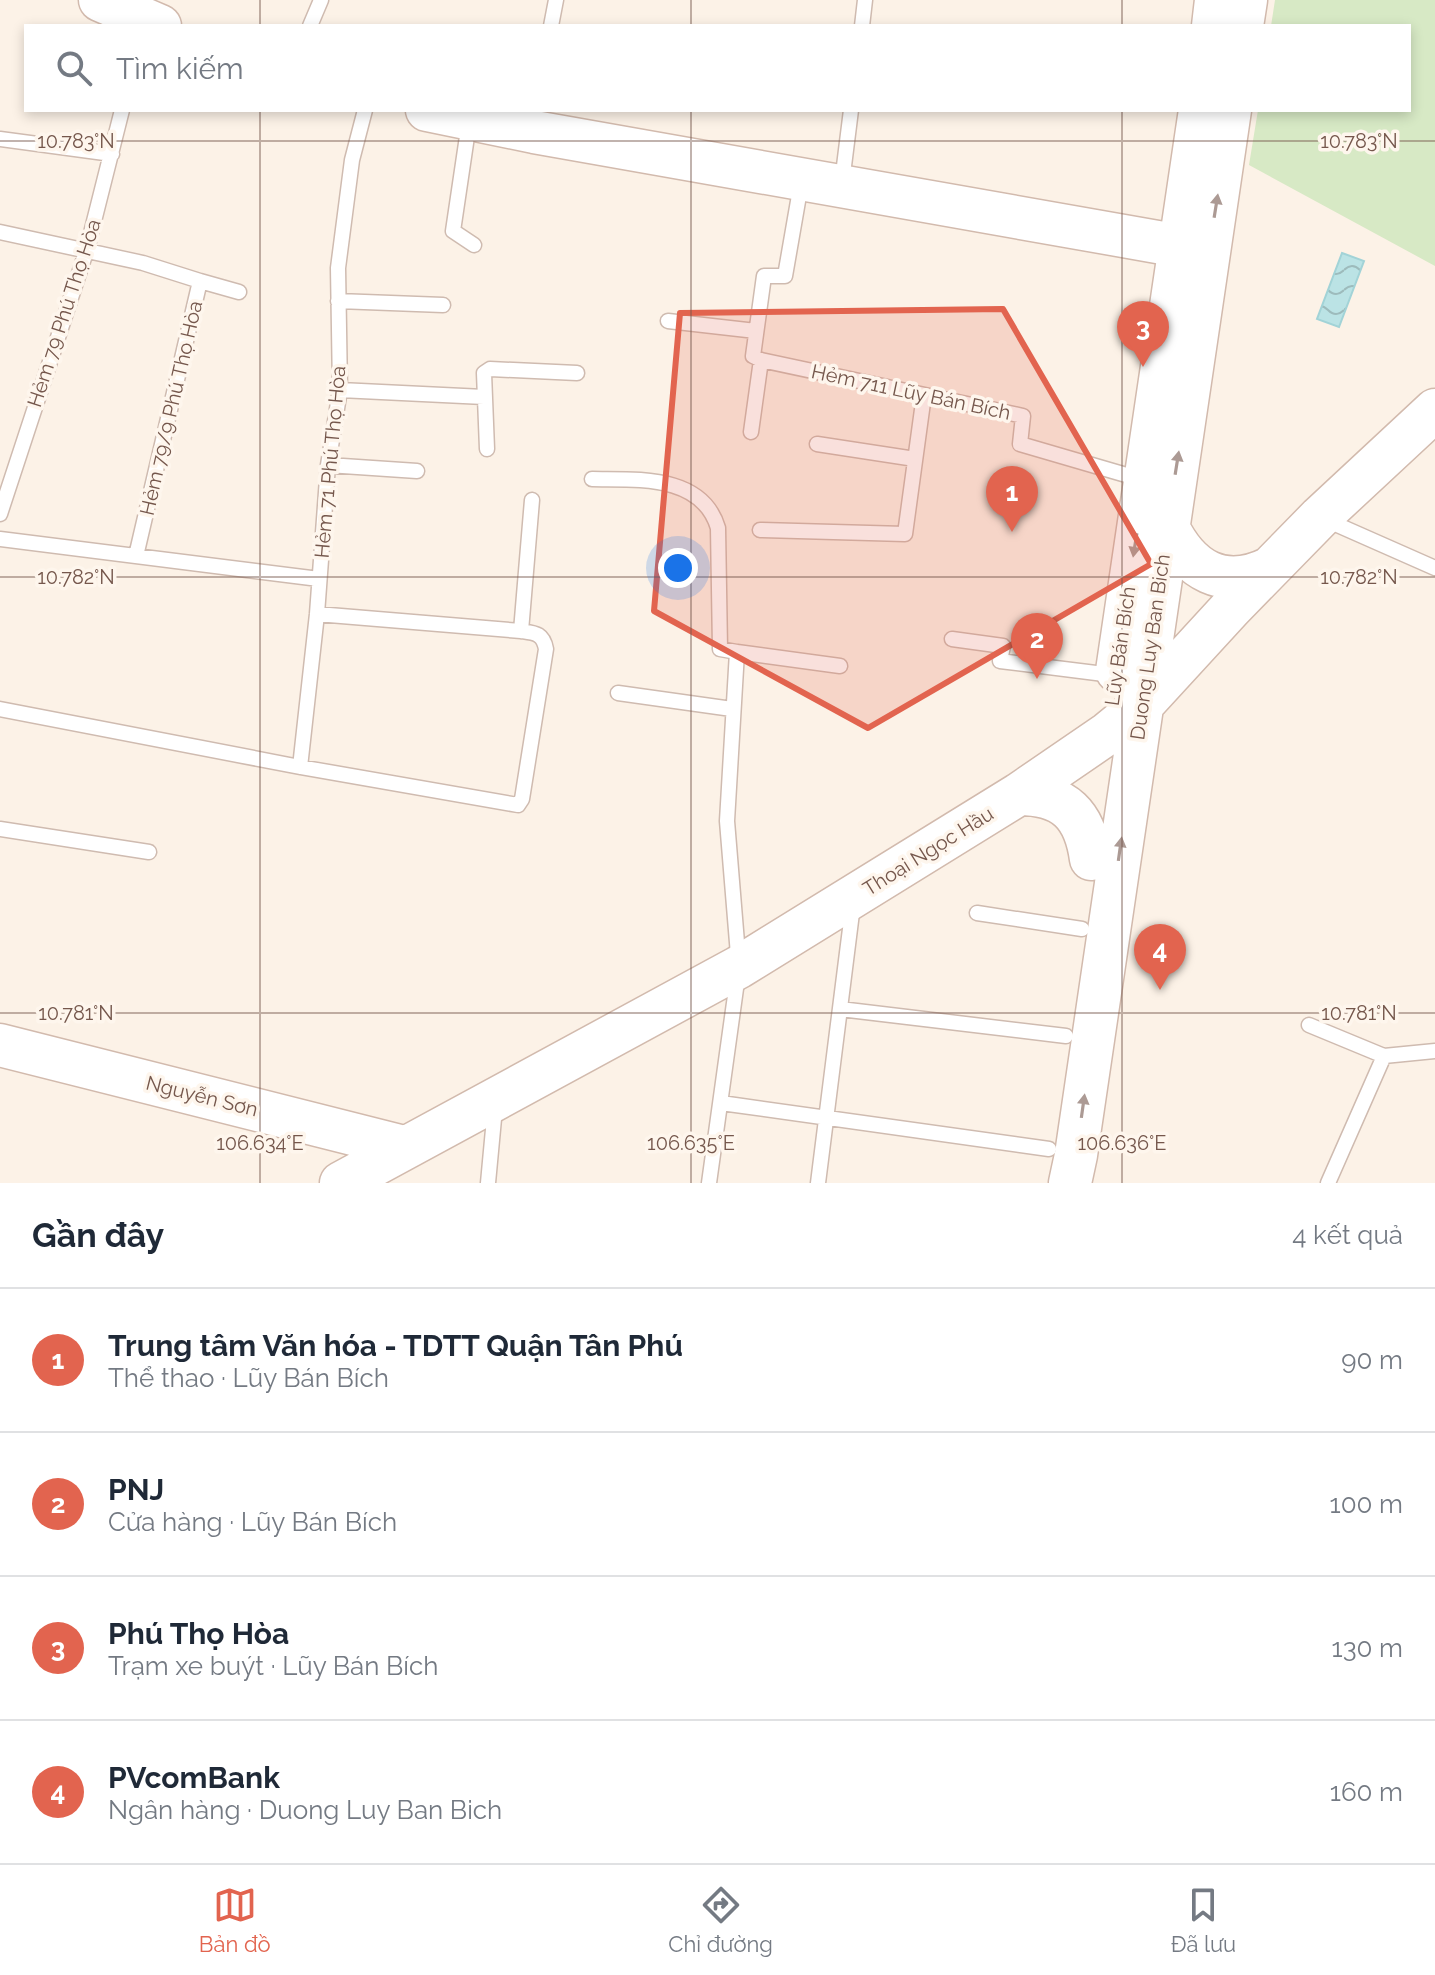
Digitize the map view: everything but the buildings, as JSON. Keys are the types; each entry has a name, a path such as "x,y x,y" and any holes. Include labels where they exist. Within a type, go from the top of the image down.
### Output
{"main road":[{"path":"100,0 148,24"},
{"path":"1213,24 1216,0"},
{"path":"1242,24 1246,0"},
{"path":"437,112 534,126 822,183 1180,246"},
{"name":"Lũy Bán Bích","path":"1129,691 1145,480 1200,112"},
{"name":"Duong Luy Ban Bich","path":"1054,1172 1076,1155 1129,691 1168,527 1230,112"},
{"name":"Thoại Ngọc Hầu","path":"374,1169 496,1098 739,967 1019,794 1108,733 1129,691 1270,568 1435,410"},
{"path":"1168,527 1185,555 1204,571 1243,577 1270,568"},
{"name":"Lũy Bán Bích","path":"1054,1172 1066,1036 1108,733"},
{"path":"1019,794 1046,796 1069,808 1084,830 1091,859"},
{"name":"Nguyễn Sơn","path":"0,1045 374,1169"},
{"name":"Nguyễn Sơn","path":"0,1073 374,1169"}],"lane":[{"path":"311,24 321,0"},
{"path":"551,24 556,0"},
{"path":"862,24 866,1"},
{"name":"Hẻm 79 Phú Thọ Hòa","path":"0,514 6,468 87,249 122,112"},
{"name":"Hẻm 71 Phú Thọ Hòa","path":"300,767 317,614 328,465 340,390 338,268 352,160 364,112"},
{"path":"751,432 761,360 753,356 764,276 785,276 850,112"},
{"path":"470,119 453,231 474,245"},
{"path":"0,139 112,154"},
{"name":"Hẻm 79/9 Phú Thọ Hòa","path":"0,232 87,249 200,281 136,556"},
{"path":"200,281 239,292"},
{"path":"338,301 443,305"},
{"path":"668,321 756,331"},
{"name":"Hẻm 711 Lũy Bán Bích","path":"761,360 1023,416 1020,444 1145,480"},
{"path":"487,449 484,373 490,369 577,373"},
{"path":"340,390 484,397"},
{"path":"760,530 905,534 924,395"},
{"path":"817,444 915,459"},
{"path":"328,465 417,471"},
{"path":"592,479 660,481 690,492 714,515 718,528 720,649 840,666"},
{"path":"521,631 532,500"},
{"path":"1320,517 1435,568"},
{"path":"0,539 319,579"},
{"path":"0,709 518,805 522,799 546,649 545,640 538,633 317,614"},
{"path":"952,639 1003,646 1000,661 1129,691"},
{"path":"709,1183 739,967 727,821 737,652"},
{"path":"618,693 732,709"},
{"path":"0,829 149,852"},
{"path":"818,1183 854,897"},
{"path":"977,913 1082,929"},
{"path":"840,1009 1066,1036"},
{"path":"1309,1025 1384,1056 1435,1051"},
{"path":"1328,1183 1384,1056"},
{"path":"488,1183 496,1098"},
{"path":"721,1103 827,1118 1054,1172"}],"highlighted area":[{"path":"1003,309 1151,564 868,728 654,611 680,313"}],"green space":[{"path":"1275,0 1435,0 1435,266 1249,165 1258,112 1411,112 1411,24 1271,24"}],"water":[{"path":"1342,253 1364,261 1339,327 1317,319"}],"place":[{"name":"Phú Thọ Hòa","path":"1143,367"},
{"name":"Trung tâm Văn hóa - TDTT Quận Tân Phú","path":"1012,532"},
{"name":"PNJ","path":"1037,679"},
{"name":"PVcomBank","path":"1160,990"}]}
